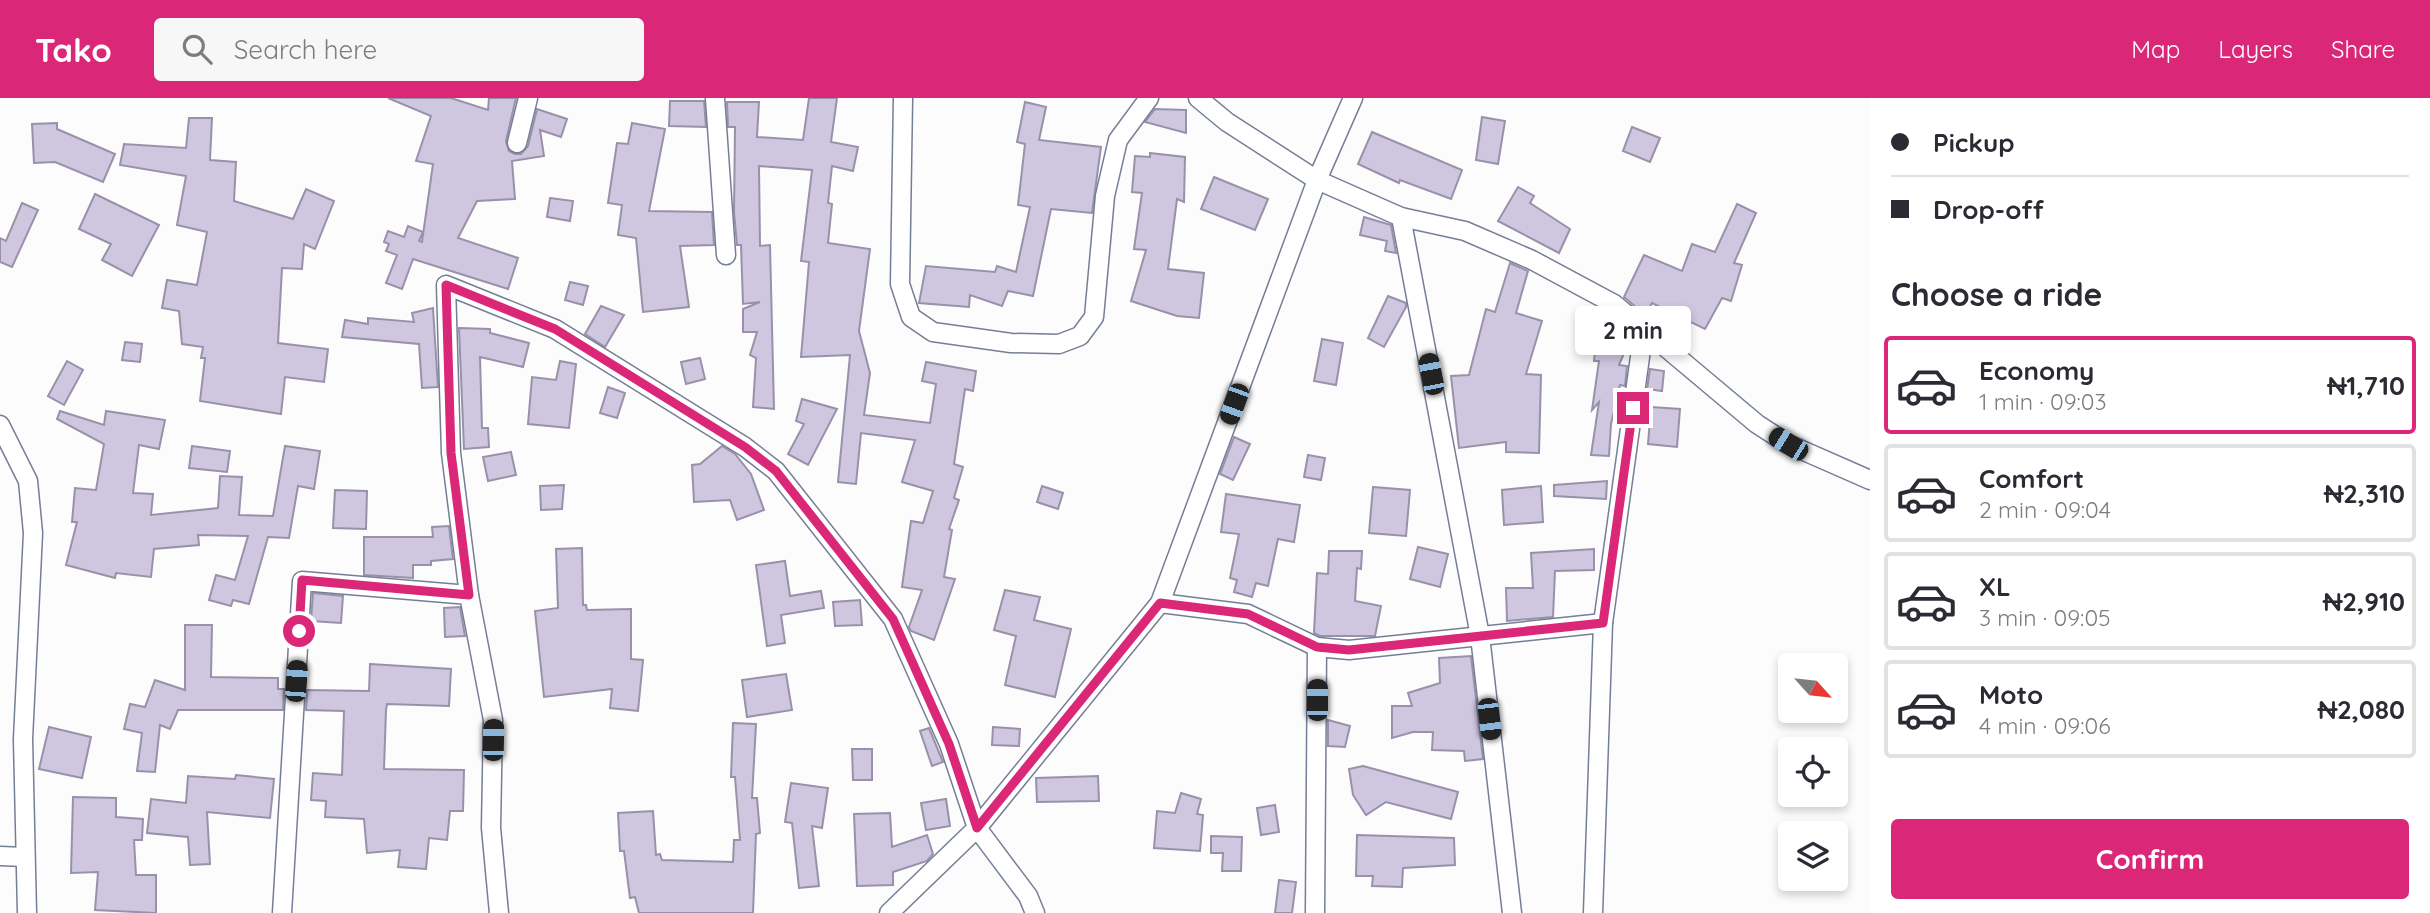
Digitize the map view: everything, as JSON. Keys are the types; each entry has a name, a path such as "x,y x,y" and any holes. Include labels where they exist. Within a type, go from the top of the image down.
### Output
{"street":[{"path":"517,143 528,98"},
{"path":"715,98 726,255"},
{"path":"903,98 900,284 911,317 933,332 1011,343 1059,344 1080,336 1094,317 1105,196 1118,140 1149,98"},
{"path":"1198,98 1227,122 1317,180 1401,217 1465,231 1532,260 1614,303 1756,424 1788,444 1870,480"},
{"path":"889,913 977,828 1160,603 1317,180 1353,98"},
{"path":"1401,217 1480,636 1512,913"},
{"path":"499,913 491,828 493,720 469,595 451,453 446,285 555,329 745,447 776,471 893,619 949,744 977,828 1028,896 1035,913"},
{"path":"1593,913 1603,623 1644,328"},
{"path":"0,425 28,481 33,533 23,739 27,913"},
{"path":"282,913 302,580 469,595"},
{"path":"1160,603 1248,614 1317,647 1349,650 1603,623"},
{"path":"1315,913 1317,647"},
{"path":"0,856 25,857"}],"building":[{"path":"388,98 451,98 488,110 489,98 516,98 506,141 509,151 515,154 521,154 528,146 537,109 567,119 561,137 540,130 544,156 512,161 515,199 477,201 458,238 518,258 508,289 413,259 402,289 386,283 397,255 386,251 389,244 384,242 388,231 404,237 408,226 423,232 419,241 422,242 433,164 416,161 431,116"},
{"path":"809,98 837,98 831,142 858,147 853,171 832,166 828,243 870,249 859,331 870,373 864,415 930,423 936,384 922,381 926,362 976,371 973,391 965,389 954,464 963,467 954,498 959,500 949,529 952,530 944,577 955,579 934,640 911,631 909,627 922,590 902,587 911,521 923,523 933,491 902,482 915,440 861,433 856,484 838,482 850,355 801,357 809,262 801,261 812,170 759,166 760,246 770,245 774,409 753,407 756,358 750,355 757,332 743,332 743,309 760,302 743,304 741,245 737,245 734,212 735,127 728,127 727,102 759,102 757,137 803,140"},
{"path":"670,101 704,101 706,127 669,126"},
{"path":"1025,102 1046,107 1039,140 1101,147 1092,213 1051,209 1033,296 1008,291 1002,306 970,295 969,307 919,303 926,266 995,272 997,266 1016,272 1030,207 1018,205 1025,144 1017,142"},
{"path":"1155,109 1186,110 1186,133 1145,122"},
{"path":"1482,117 1505,121 1498,164 1476,160"},
{"path":"189,118 212,118 210,160 236,162 234,201 293,219 306,189 334,201 315,249 304,244 302,269 282,268 278,343 328,349 324,382 285,377 281,414 200,401 205,358 201,358 203,347 182,344 179,311 162,308 167,280 197,285 207,232 177,225 186,176 120,165 124,144 186,148"},
{"path":"57,123 57,129 115,154 103,182 55,162 34,163 32,124"},
{"path":"632,123 665,129 649,211 712,212 714,245 680,246 689,307 643,312 636,238 618,235 622,205 608,203 617,143 628,144"},
{"path":"1632,127 1660,138 1650,162 1623,151"},
{"path":"1372,132 1462,170 1451,199 1400,180 1399,183 1358,164"},
{"path":"1150,153 1185,157 1184,202 1177,199 1168,269 1204,273 1199,318 1177,316 1131,301 1146,250 1134,249 1142,193 1132,192 1135,156 1150,157"},
{"path":"1214,177 1268,199 1255,230 1201,209"},
{"path":"1518,187 1534,196 1530,203 1570,229 1559,253 1498,221"},
{"path":"95,194 159,225 132,276 102,260 111,244 79,229"},
{"path":"550,198 573,201 570,221 547,217"},
{"path":"22,203 38,210 12,267 0,262 0,238 6,241"},
{"path":"1737,204 1756,213 1734,263 1742,265 1731,301 1722,298 1705,329 1652,303 1645,315 1624,297 1644,255 1682,271 1692,244 1715,252"},
{"path":"1364,217 1391,225 1396,253 1385,251 1387,241 1360,235"},
{"path":"1510,263 1528,271 1516,313 1542,321 1526,374 1541,375 1539,453 1506,452 1506,442 1459,448 1451,376 1469,375 1486,309 1495,312"},
{"path":"570,282 588,286 583,305 565,300"},
{"path":"1388,296 1406,303 1406,307 1384,347 1368,338"},
{"path":"601,306 624,315 605,347 585,334"},
{"path":"433,308 438,387 422,388 419,344 342,337 345,320 368,324 368,318 414,322 412,313"},
{"path":"1601,312 1632,334 1619,365 1627,366 1625,386 1620,385 1611,424 1609,456 1591,455 1599,402 1592,410 1599,361 1594,361 1597,331 1592,328"},
{"path":"459,328 490,329 490,333 529,343 523,367 480,357 482,428 488,428 489,447 464,449"},
{"path":"1322,339 1343,343 1336,385 1314,381"},
{"path":"125,342 142,344 140,362 122,360"},
{"path":"700,358 705,379 686,384 681,362"},
{"path":"67,361 83,370 64,405 48,396"},
{"path":"560,361 576,364 569,428 528,424 532,377 556,380"},
{"path":"1650,369 1664,371 1662,391 1647,389"},
{"path":"608,387 625,393 617,418 600,413"},
{"path":"802,399 837,409 808,465 788,454 804,424 796,421"},
{"path":"1651,407 1680,409 1677,447 1648,444"},
{"path":"60,411 104,425 106,411 165,420 159,449 139,445 133,493 153,494 151,515 218,508 220,476 242,477 239,515 273,516 285,446 320,451 314,489 298,486 289,538 268,537 249,604 233,600 231,606 209,600 216,575 235,580 248,536 198,535 199,545 154,549 151,577 116,573 115,578 66,565 77,522 72,522 75,488 96,490 104,444 57,419"},
{"path":"1234,437 1250,444 1233,480 1220,474"},
{"path":"192,446 230,451 227,472 189,468"},
{"path":"722,446 735,454 751,474 764,510 737,520 730,500 694,502 692,465 700,464"},
{"path":"511,452 516,475 488,481 483,457"},
{"path":"1308,455 1325,458 1321,480 1304,477"},
{"path":"1607,481 1606,499 1554,496 1554,485"},
{"path":"564,485 562,509 541,510 540,486"},
{"path":"1042,486 1063,493 1058,509 1037,502"},
{"path":"1541,486 1543,522 1504,525 1502,490"},
{"path":"1373,487 1410,490 1406,536 1369,533"},
{"path":"335,490 367,491 366,529 333,528"},
{"path":"1226,494 1300,505 1294,542 1278,539 1268,586 1256,583 1252,597 1234,592 1237,580 1230,578 1239,534 1221,532"},
{"path":"449,526 453,559 431,561 431,565 413,565 413,578 364,575 364,537 433,537 432,527"},
{"path":"1418,547 1448,554 1440,587 1410,579"},
{"path":"582,548 583,605 586,605 587,610 631,609 631,659 643,660 638,711 610,708 612,689 544,697 535,611 558,608 556,549"},
{"path":"1594,549 1594,570 1555,571 1553,617 1507,621 1506,588 1533,588 1531,553"},
{"path":"1329,551 1362,551 1361,569 1357,568 1355,601 1381,606 1375,636 1320,636 1314,633 1317,573 1328,574"},
{"path":"785,561 790,596 821,591 824,608 781,615 785,643 767,646 756,565"},
{"path":"1005,590 1040,597 1034,620 1071,629 1055,697 1005,685 1016,636 994,630"},
{"path":"313,593 343,596 341,623 311,621"},
{"path":"860,600 862,625 835,626 833,602"},
{"path":"460,607 465,636 445,637 444,608"},
{"path":"185,625 212,625 211,677 278,678 278,689 284,689 283,710 178,710 170,729 160,725 155,772 137,771 142,733 124,729 130,704 145,707 155,680 185,690"},
{"path":"1471,656 1483,759 1465,761 1464,751 1432,750 1433,732 1413,732 1392,738 1392,706 1412,706 1408,693 1440,683 1439,658"},
{"path":"370,664 451,669 449,706 387,704 386,710 384,769 464,770 463,811 450,811 447,840 429,838 426,869 398,867 400,850 367,853 364,819 325,817 326,801 311,800 313,773 342,775 344,711 306,710 307,690 369,691"},
{"path":"786,674 792,710 747,717 742,680"},
{"path":"1328,720 1350,726 1345,747 1328,746"},
{"path":"733,723 756,724 752,798 757,798 760,833 756,834 753,913 639,913 635,897 630,898 624,851 620,851 618,813 653,811 656,855 660,854 662,860 733,862 734,840 740,840 735,777 731,777"},
{"path":"49,727 91,737 82,778 39,769"},
{"path":"993,727 1020,729 1019,746 992,745"},
{"path":"929,728 943,762 932,766 920,731"},
{"path":"852,749 872,749 872,780 853,780"},
{"path":"1363,766 1458,792 1451,819 1386,802 1366,815 1353,795 1349,769"},
{"path":"236,775 274,779 270,818 207,812 210,864 190,865 188,837 147,833 151,799 186,803 188,776 235,779"},
{"path":"1098,776 1099,801 1037,802 1036,778"},
{"path":"791,783 828,788 822,828 812,826 819,886 799,888 792,823 785,822"},
{"path":"1181,793 1201,799 1197,814 1203,815 1200,851 1154,848 1157,811 1175,813"},
{"path":"73,797 116,798 116,817 143,819 142,840 134,840 136,875 156,875 156,913 95,910 98,872 71,873"},
{"path":"946,799 950,826 926,830 921,803"},
{"path":"1275,805 1279,832 1261,835 1257,808"},
{"path":"890,813 892,847 927,835 933,854 927,861 893,872 893,885 857,886 854,814"},
{"path":"1357,835 1454,838 1455,865 1403,868 1402,887 1372,886 1373,876 1356,876"},
{"path":"1211,836 1242,837 1241,871 1222,871 1223,853 1211,853"},
{"path":"1279,880 1296,882 1292,913 1275,913"}],"route":[{"path":"299,631 302,580 469,595 451,453 446,285 555,329 745,447 776,471 893,619 949,744 977,828 1160,603 1248,614 1317,647 1349,650 1603,623 1633,408"}]}
